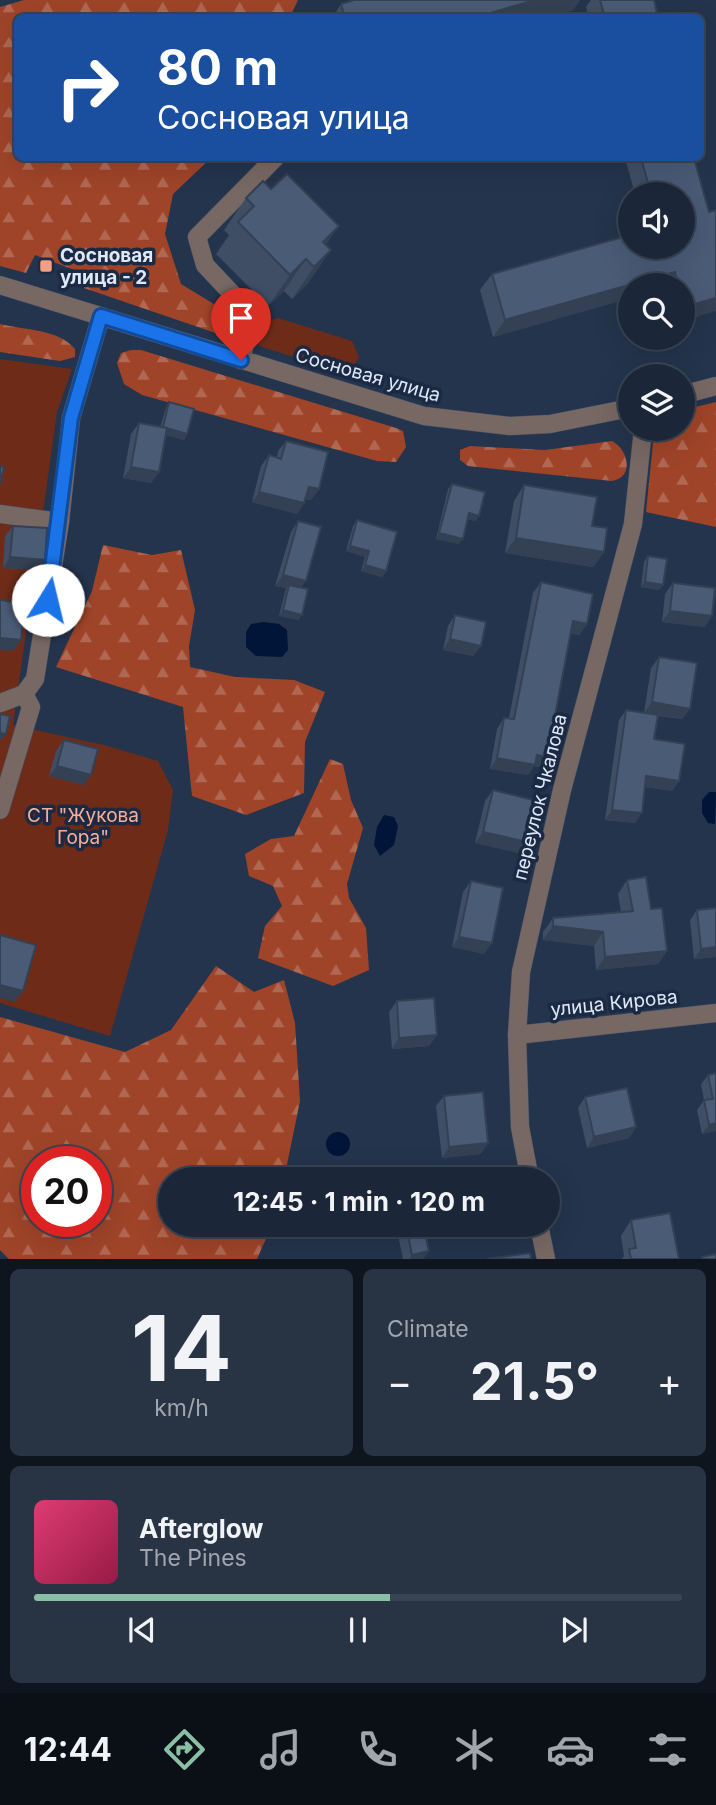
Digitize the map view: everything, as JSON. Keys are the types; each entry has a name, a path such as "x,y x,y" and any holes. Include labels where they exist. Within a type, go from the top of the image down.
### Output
{"street":[{"path":"241,360 252,315 205,265 197,237 272,161"},
{"name":"Сосновая улица","path":"0,285 424,416 510,426 550,424 618,410"},
{"path":"0,703 24,694 35,679 60,522 71,418 101,316"},
{"path":"695,392 716,386"},
{"name":"переулок Чкалова","path":"528,1167 520,1126 517,1035 521,972 562,790 633,524 642,441"},
{"path":"0,514 60,522"},
{"path":"0,810 4,780 31,707 24,694"},
{"name":"улица Кирова","path":"517,1035 716,1013"},
{"path":"541,1237 546,1259"}],"green space":[{"path":"24,0 298,0 291,14 14,14 14,161 208,161 173,194 165,234 181,284 232,315 230,338 84,288 85,274 35,255 26,273 0,266 0,7"},
{"path":"278,318 352,341 359,357 349,374 259,346 256,336 262,323"},
{"path":"0,324 51,334 68,342 75,349 75,357 60,361 0,352"},
{"path":"141,350 396,428 403,431 406,447 396,462 377,461 142,395 124,384 117,363 121,353"},
{"name":"СТ \"Жукова Гора\"","path":"0,359 72,369 57,412 13,725 104,745 158,761 173,790 168,830 110,1036 0,1003"},
{"path":"716,402 716,527 646,512 653,443 695,441 695,407"},
{"path":"612,441 622,450 627,462 624,474 612,481 468,466 460,460 460,450 470,446 545,450"},
{"path":"103,545 152,555 181,550 195,610 189,646 190,667 235,677 294,680 325,692 305,742 304,793 246,815 192,796 183,707 56,667 92,591"},
{"path":"330,759 343,764 351,800 363,828 347,884 349,898 366,928 369,970 333,986 258,958 265,926 282,906 273,886 249,876 245,854 271,839 294,836"},
{"path":"216,966 254,992 284,980 295,1023 300,1101 286,1167 158,1167 158,1237 267,1237 257,1259 9,1259 0,1250 0,1017 125,1052 171,1030"}],"water":[{"path":"251,624 279,624 287,630 288,650 282,657 256,656 246,647 246,632"},
{"path":"709,792 716,792 715,824 708,823 702,813 702,800"},
{"path":"384,815 394,817 398,826 394,845 380,856 374,845 377,827"},
{"path":"338,1132 347,1135 350,1144 347,1153 338,1156 329,1153 326,1144 329,1135"}],"building":[{"path":"354,0 535,0 487,14 344,14 341,4"},
{"path":"600,0 654,0 657,14 604,14"},
{"path":"642,161 695,161 709,212 716,210 716,298 695,304 695,273 618,273 618,288 505,320 492,274 618,238 618,259 695,259 695,182 648,182"},
{"path":"287,174 339,226 323,242 331,250 314,267 306,259 290,275 238,222 254,206 246,198 263,181 271,189"},
{"path":"169,402 194,409 187,434 163,427"},
{"path":"139,423 167,428 159,472 131,467"},
{"path":"286,441 328,452 319,489 309,487 304,503 259,492 269,455 281,459"},
{"path":"0,466 4,467 0,484"},
{"path":"452,484 485,492 479,516 469,513 463,539 439,533"},
{"path":"524,485 597,497 592,526 607,528 604,552 516,538"},
{"path":"357,520 397,532 386,571 365,565 369,551 350,546"},
{"path":"298,521 321,527 306,581 283,575"},
{"path":"13,526 47,528 45,560 10,557"},
{"path":"648,556 667,559 663,585 645,582"},
{"path":"541,582 593,594 587,624 573,621 547,757 537,755 535,765 497,758 504,718 514,719"},
{"path":"673,583 715,588 712,616 670,611"},
{"path":"289,585 308,589 302,615 283,610"},
{"path":"0,600 25,604 21,640 0,638"},
{"path":"455,615 486,622 481,646 450,639"},
{"path":"659,657 697,663 690,709 652,702"},
{"path":"626,710 658,715 654,739 685,744 679,781 646,776 642,813 612,810"},
{"path":"0,714 10,716 6,734 0,733"},
{"path":"64,740 98,749 91,775 57,766"},
{"path":"493,790 537,801 527,842 483,832"},
{"path":"646,877 651,909 662,908 667,951 605,957 603,932 553,926 553,918 633,911 627,880"},
{"path":"471,881 503,888 492,943 459,937"},
{"path":"716,908 716,947 701,949 697,910"},
{"path":"0,935 36,945 23,991 0,985"},
{"path":"434,998 437,1035 399,1038 397,1001"},
{"path":"716,1073 716,1123 709,1125 704,1100 713,1099 708,1075"},
{"path":"627,1088 636,1127 594,1137 585,1097"},
{"path":"483,1092 488,1143 449,1147 444,1096"},
{"path":"670,1213 679,1259 631,1259 629,1249 636,1248 631,1220"},
{"path":"408,1237 426,1237 429,1251 412,1255"},
{"path":"530,1253 531,1259 487,1259"},
{"path":"716,1254 716,1259 702,1257"}],"place":[{"name":"Сосновая улица - 2","path":"46,266"}],"route":[{"path":"48,600 60,522 71,418 101,316 241,360"}]}
